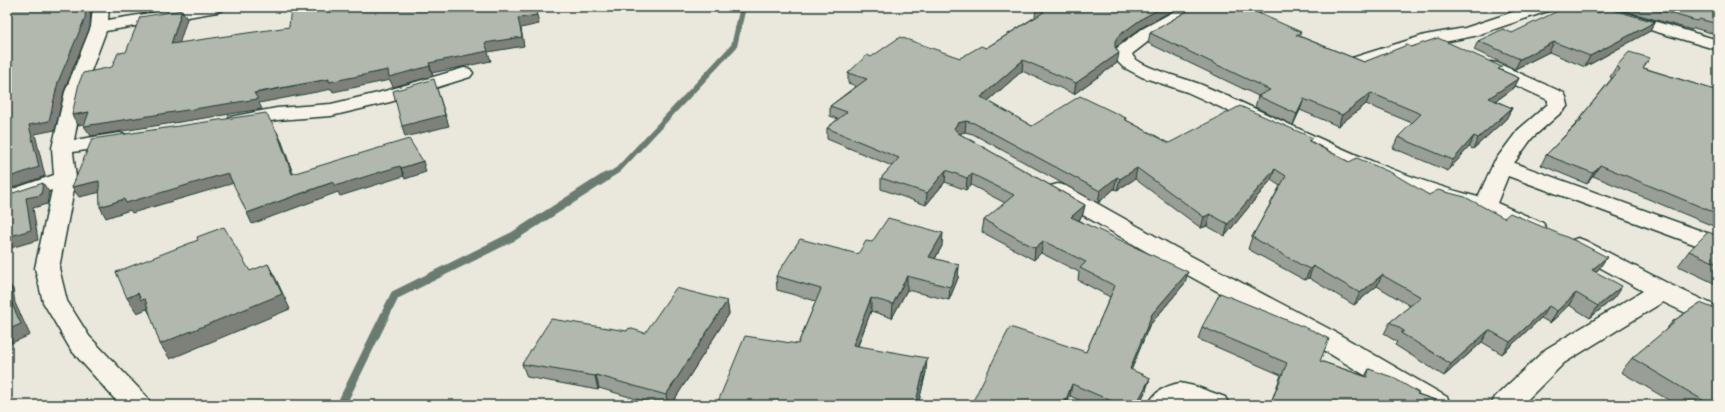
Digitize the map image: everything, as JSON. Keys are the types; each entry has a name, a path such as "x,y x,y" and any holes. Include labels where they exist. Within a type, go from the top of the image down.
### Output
{"street":[{"path":"137,405 80,343 55,302 47,268 65,178 62,148 74,92 100,17 217,7"},
{"path":"1194,7 1148,33 1123,52 1123,57 1129,64 1148,73 1194,88 1389,176 1438,194 1485,206 1554,236 1579,247 1662,291 1718,318"},
{"path":"1358,62 1431,39 1468,32 1545,7"},
{"path":"1580,7 1606,12 1718,45"},
{"path":"1431,39 1557,97 1558,105 1525,134 1501,166 1485,206"},
{"path":"222,124 277,114 331,110 383,98 464,74"},
{"path":"62,148 138,136"},
{"path":"1501,166 1718,245"},
{"path":"7,198 65,178"},
{"path":"1039,181 1181,261 1326,339 1437,405"},
{"path":"1506,405 1555,356 1662,291"},
{"path":"1162,405 1174,394 1184,393 1215,405"}],"building":[{"path":"7,7 86,7 85,18 58,82 49,121 29,125 39,167 7,178 7,93 12,83 7,69"},
{"path":"291,7 534,7 537,15 518,18 522,37 485,43 488,51 429,63 430,66 389,77 388,70 329,82 329,79 254,93 258,99 84,126 89,112 72,115 79,83 83,73 112,67 118,53 126,52 140,17 182,10 171,44 289,27"},
{"path":"1163,7 1143,18 1118,36 1115,41 1115,47 1119,53 1076,83 1023,60 981,97 1032,126 1080,96 1126,118 1124,119 1169,143 1240,106 1313,138 1309,141 1349,162 1357,158 1392,173 1429,195 1438,190 1465,197 1504,218 1510,213 1578,242 1607,257 1592,270 1622,286 1598,306 1576,293 1557,311 1549,306 1510,342 1489,330 1451,364 1401,333 1404,331 1390,322 1421,297 1382,275 1360,293 1313,266 1310,269 1303,266 1252,237 1286,176 1275,169 1228,224 1210,214 1204,217 1137,168 1120,179 1117,177 1100,191 974,123 966,121 958,123 954,128 958,133 1085,205 1071,217 1188,272 1152,314 1130,369 1150,378 1136,405 1121,405 1072,384 1064,405 979,405 972,403 1010,327 1086,352 1115,286 1080,268 1086,262 1043,241 1035,248 984,220 1014,195 972,174 967,178 946,170 927,193 881,178 899,158 827,128 847,112 830,106 867,79 848,73 867,55 871,57 900,37 960,58 981,46 986,48 1044,12 1036,8"},
{"path":"1194,7 1253,7 1249,9 1301,32 1296,35 1364,62 1407,45 1411,47 1438,38 1502,67 1498,69 1519,78 1489,98 1512,108 1478,138 1474,136 1453,160 1398,137 1421,114 1371,93 1342,115 1304,99 1297,114 1258,96 1270,90 1150,33"},
{"path":"1566,7 1583,7 1599,13 1606,8 1655,22 1590,56 1554,42 1520,59 1478,41 1503,29 1512,33"},
{"path":"1648,7 1718,7 1718,24 1699,19 1697,21"},
{"path":"1629,52 1650,58 1643,68 1718,91 1718,214 1600,165 1593,173 1546,155 1582,119 1580,118 1620,69 1616,67"},
{"path":"434,79 445,115 402,126 393,91"},
{"path":"266,113 277,132 292,174 409,139 423,161 401,168 400,166 335,186 333,182 247,213 228,173 126,203 124,199 100,207 99,181 72,187 92,139"},
{"path":"43,183 41,195 26,198 31,230 7,237 7,195"},
{"path":"888,218 943,233 929,257 959,265 950,287 907,276 893,304 871,298 853,345 927,358 915,405 717,404 745,336 798,344 821,289 776,276 800,239 858,254 866,241 872,242"},
{"path":"224,227 250,271 268,264 282,294 160,344 145,299 141,300 138,293 127,298 116,272 198,240 197,237"},
{"path":"1708,232 1718,236 1718,264 1689,251"},
{"path":"676,288 727,301 666,395 596,375 522,364 551,319 627,331 629,328 645,333"},
{"path":"7,293 21,324 7,330"},
{"path":"1220,293 1314,331 1329,339 1320,361 1367,377 1369,369 1392,377 1419,393 1417,394 1450,405 1270,405 1287,363 1202,327"},
{"path":"1700,303 1718,310 1718,405 1711,405 1632,358 1674,323 1672,322"}],"waterway":[{"path":"605,178 618,170 734,46 743,7"},
{"path":"341,405 395,295 514,236 606,177"}]}
